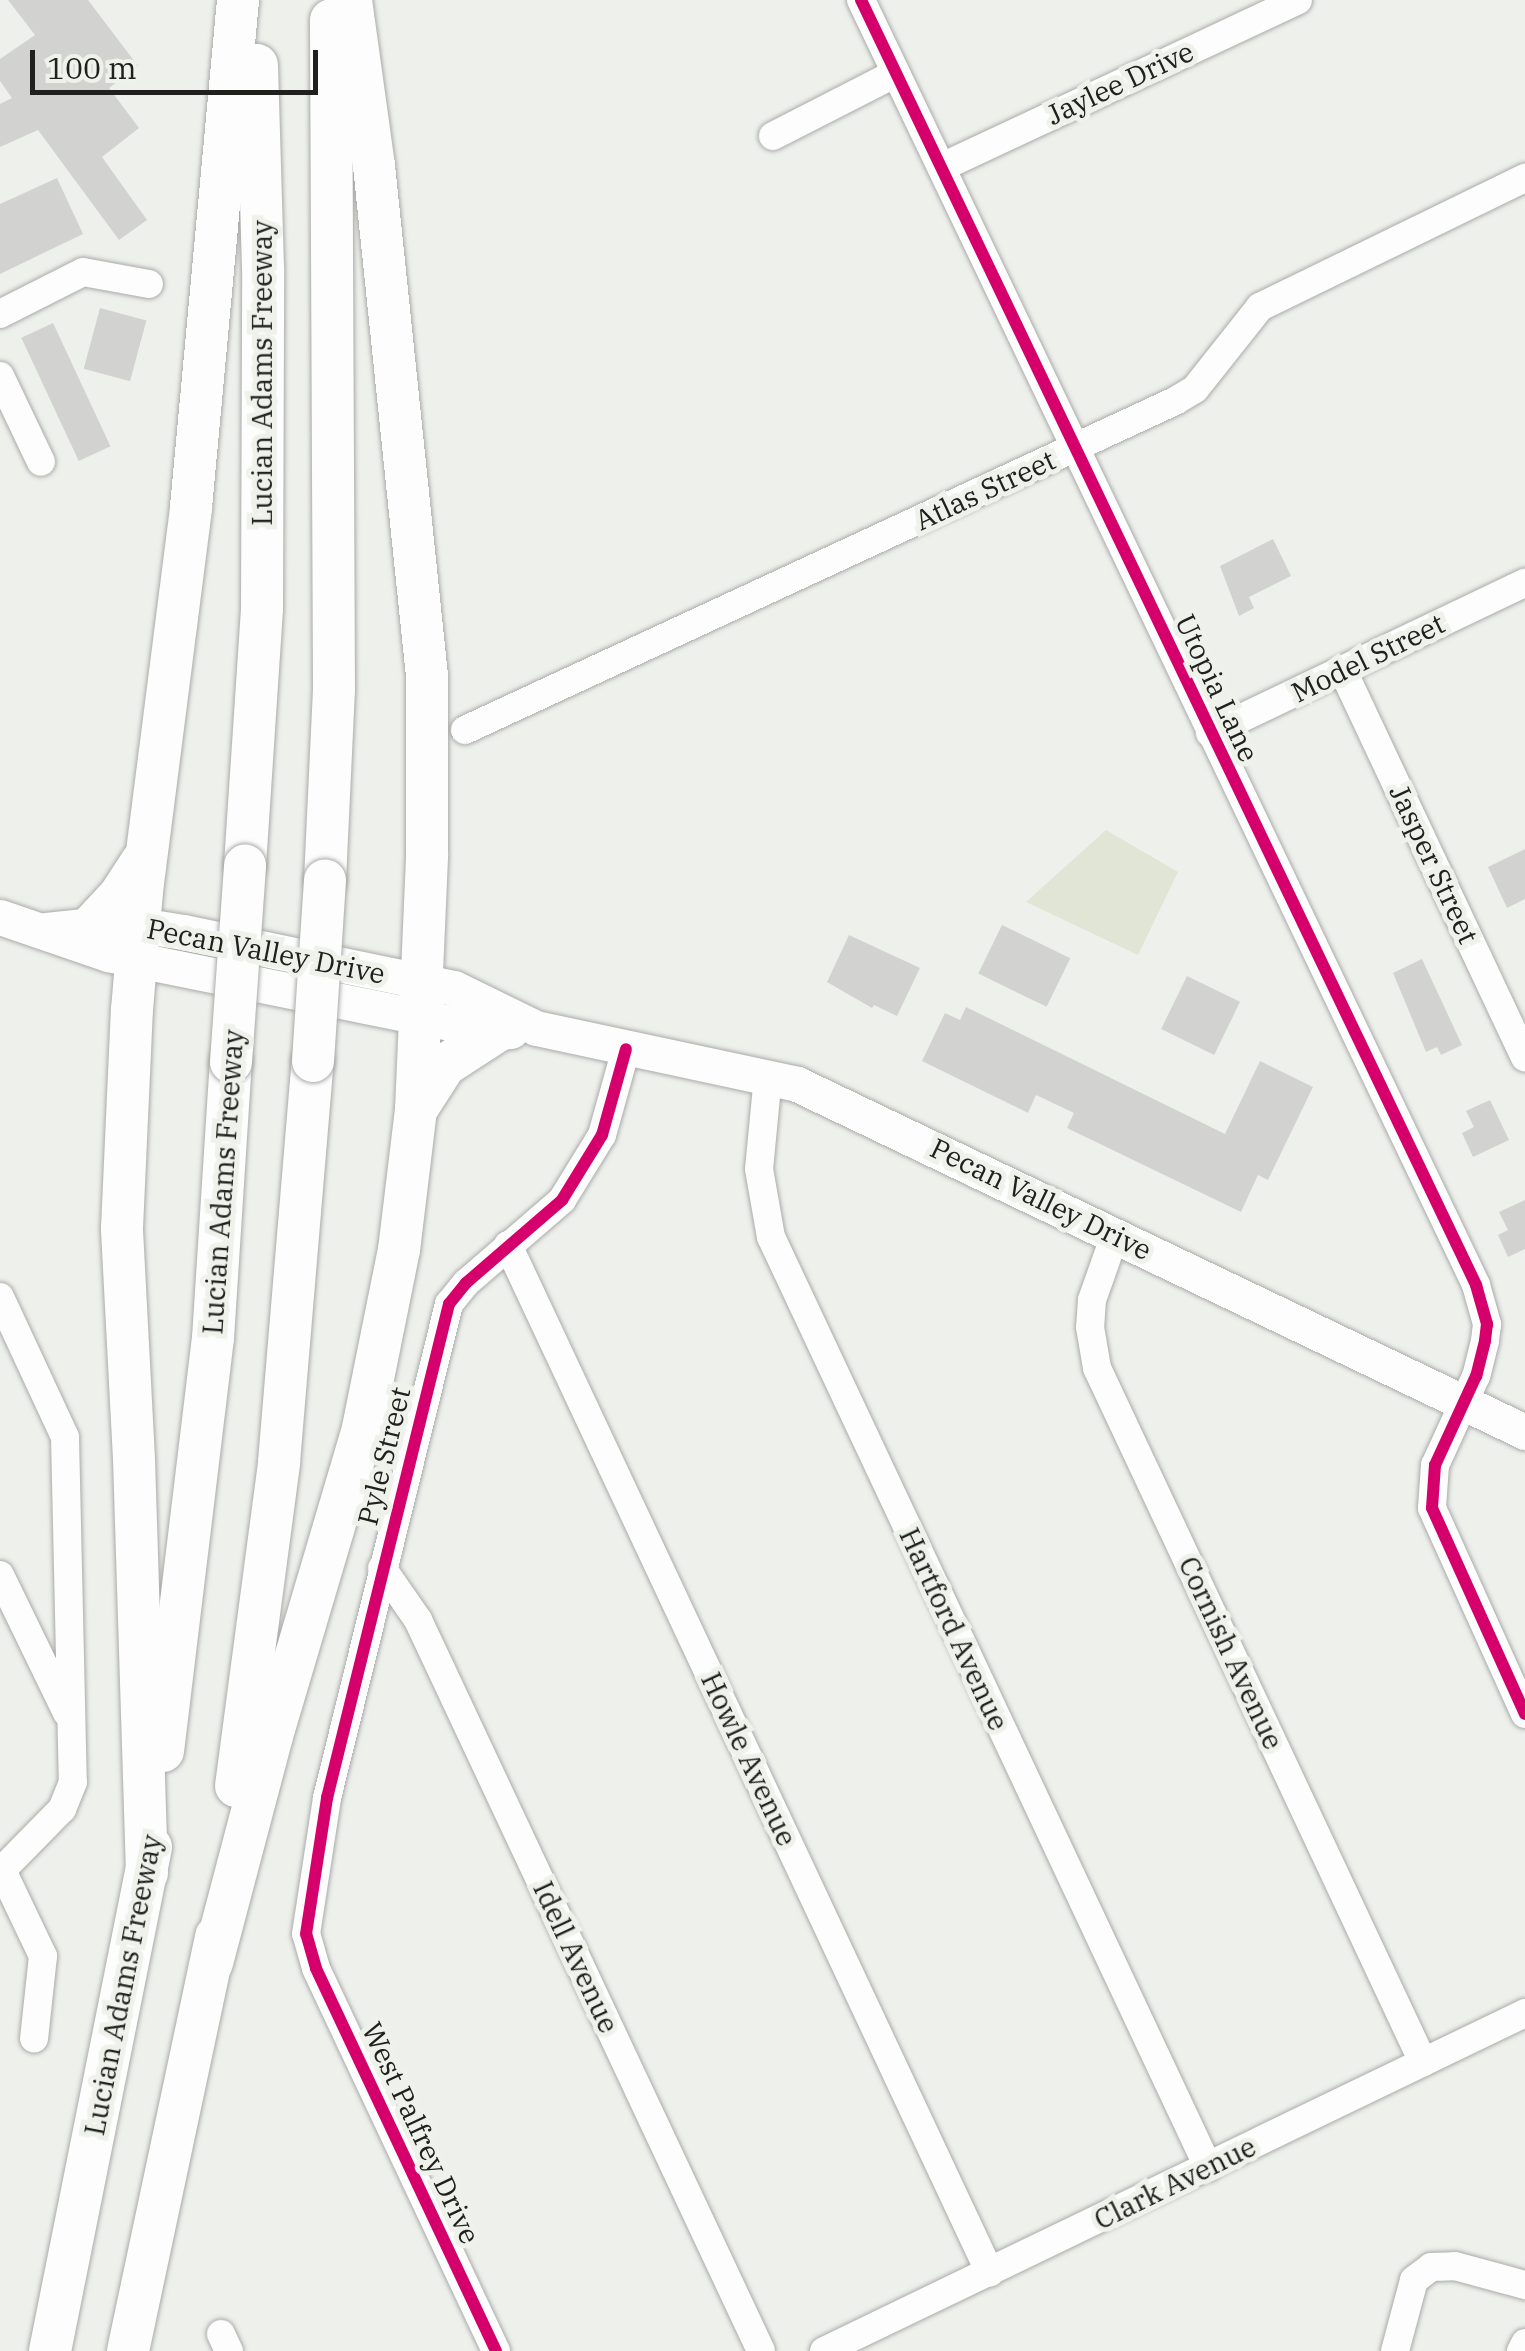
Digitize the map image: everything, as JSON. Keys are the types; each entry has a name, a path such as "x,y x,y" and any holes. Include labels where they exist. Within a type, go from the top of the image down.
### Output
{"highway":[{"path":"147,1873 134,1459 122,1228 136,942 195,470 238,0"},
{"name":"Lucian Adams Freeway","path":"50,2351 147,1873 200,1461 262,610 264,268 255,0"},
{"path":"212,1964 279,1462 325,880 334,690 331,0"},
{"path":"128,2351 212,1964 272,1736 362,1428 396,1267 416,1110 427,676 374,166 351,0"},
{"path":"92,924 120,896 147,852"},
{"path":"416,1110 445,1065 516,1030"}],"main road":[{"name":"Pecan Valley Drive","path":"0,917 46,930 136,942 420,999 516,1030 768,1076 828,1096 1525,1432"},
{"name":"Pecan Valley Drive","path":"46,930 92,924 136,942"}],"street":[{"name":"Utopia Lane","path":"861,0 1476,1285 1487,1324 1485,1341 1476,1376 1435,1465 1432,1508 1525,1714"},
{"name":"Jaylee Drive","path":"942,167 1298,0"},
{"path":"773,136 896,73"},
{"name":"Atlas Street","path":"465,730 1077,448 1195,389 1260,308 1525,178"},
{"path":"0,314 83,272 149,284"},
{"path":"0,376 42,462"},
{"name":"Model Street","path":"1210,733 1525,582"},
{"name":"Jasper Street","path":"1342,671 1525,1057"},
{"name":"Pyle Street","path":"306,1934 326,1798 449,1304 508,1245 562,1200 586,1166 610,1113 626,1049"},
{"name":"Hartford Avenue","path":"768,1076 759,1169 771,1236 1208,2167"},
{"name":"Cornish Avenue","path":"1114,1235 1092,1300 1091,1341 1097,1368 1423,2062"},
{"name":"Howle Avenue","path":"508,1245 990,2273"},
{"path":"0,1298 65,1438 71,1796 1,1869 43,1956 34,2039"},
{"name":"Idell Avenue","path":"382,1568 418,1620 761,2351"},
{"path":"0,1575 72,1723"},
{"name":"West Palfrey Drive","path":"306,1934 316,1968 496,2351"},
{"name":"Clark Avenue","path":"824,2351 1525,2013"},
{"path":"1395,2351 1414,2280 1431,2267 1455,2266 1525,2285"},
{"path":"1520,2351 1525,2343"}],"green space":[{"path":"1106,830 1178,872 1138,955 1026,902"}],"building":[{"path":"8,0 88,0 138,66 109,88 139,128 102,157 147,220 119,240 38,130 0,147 0,104 12,98 0,81 0,59 35,35"},
{"path":"57,178 83,234 0,274 0,204"},
{"path":"100,308 146,320 130,381 84,369"},
{"path":"53,323 110,446 79,461 21,338"},
{"path":"1273,539 1291,576 1249,597 1254,608 1239,616 1220,566"},
{"path":"1525,849 1525,899 1507,908 1488,867"},
{"path":"1002,925 1070,958 1047,1007 978,974"},
{"path":"849,935 920,968 897,1016 874,1005 872,1008 827,982"},
{"path":"1422,959 1462,1045 1441,1055 1437,1047 1426,1052 1393,973"},
{"path":"1187,976 1240,1002 1214,1055 1161,1029"},
{"path":"966,1007 1225,1134 1260,1061 1313,1087 1268,1180 1258,1175 1241,1212 1067,1128 1074,1113 1036,1095 1028,1113 922,1061 945,1013 960,1020"},
{"path":"1490,1100 1509,1140 1473,1157 1462,1133 1474,1127 1466,1111"},
{"path":"1525,1200 1525,1249 1508,1257 1498,1235 1508,1230 1499,1212"}],"cycle path":[{"path":"861,0 1476,1285 1487,1324 1485,1341 1476,1376 1435,1465 1432,1508 1525,1714"},
{"path":"496,2351 316,1968 306,1934 327,1798 449,1304 466,1283 562,1200 602,1135 626,1049"}]}
